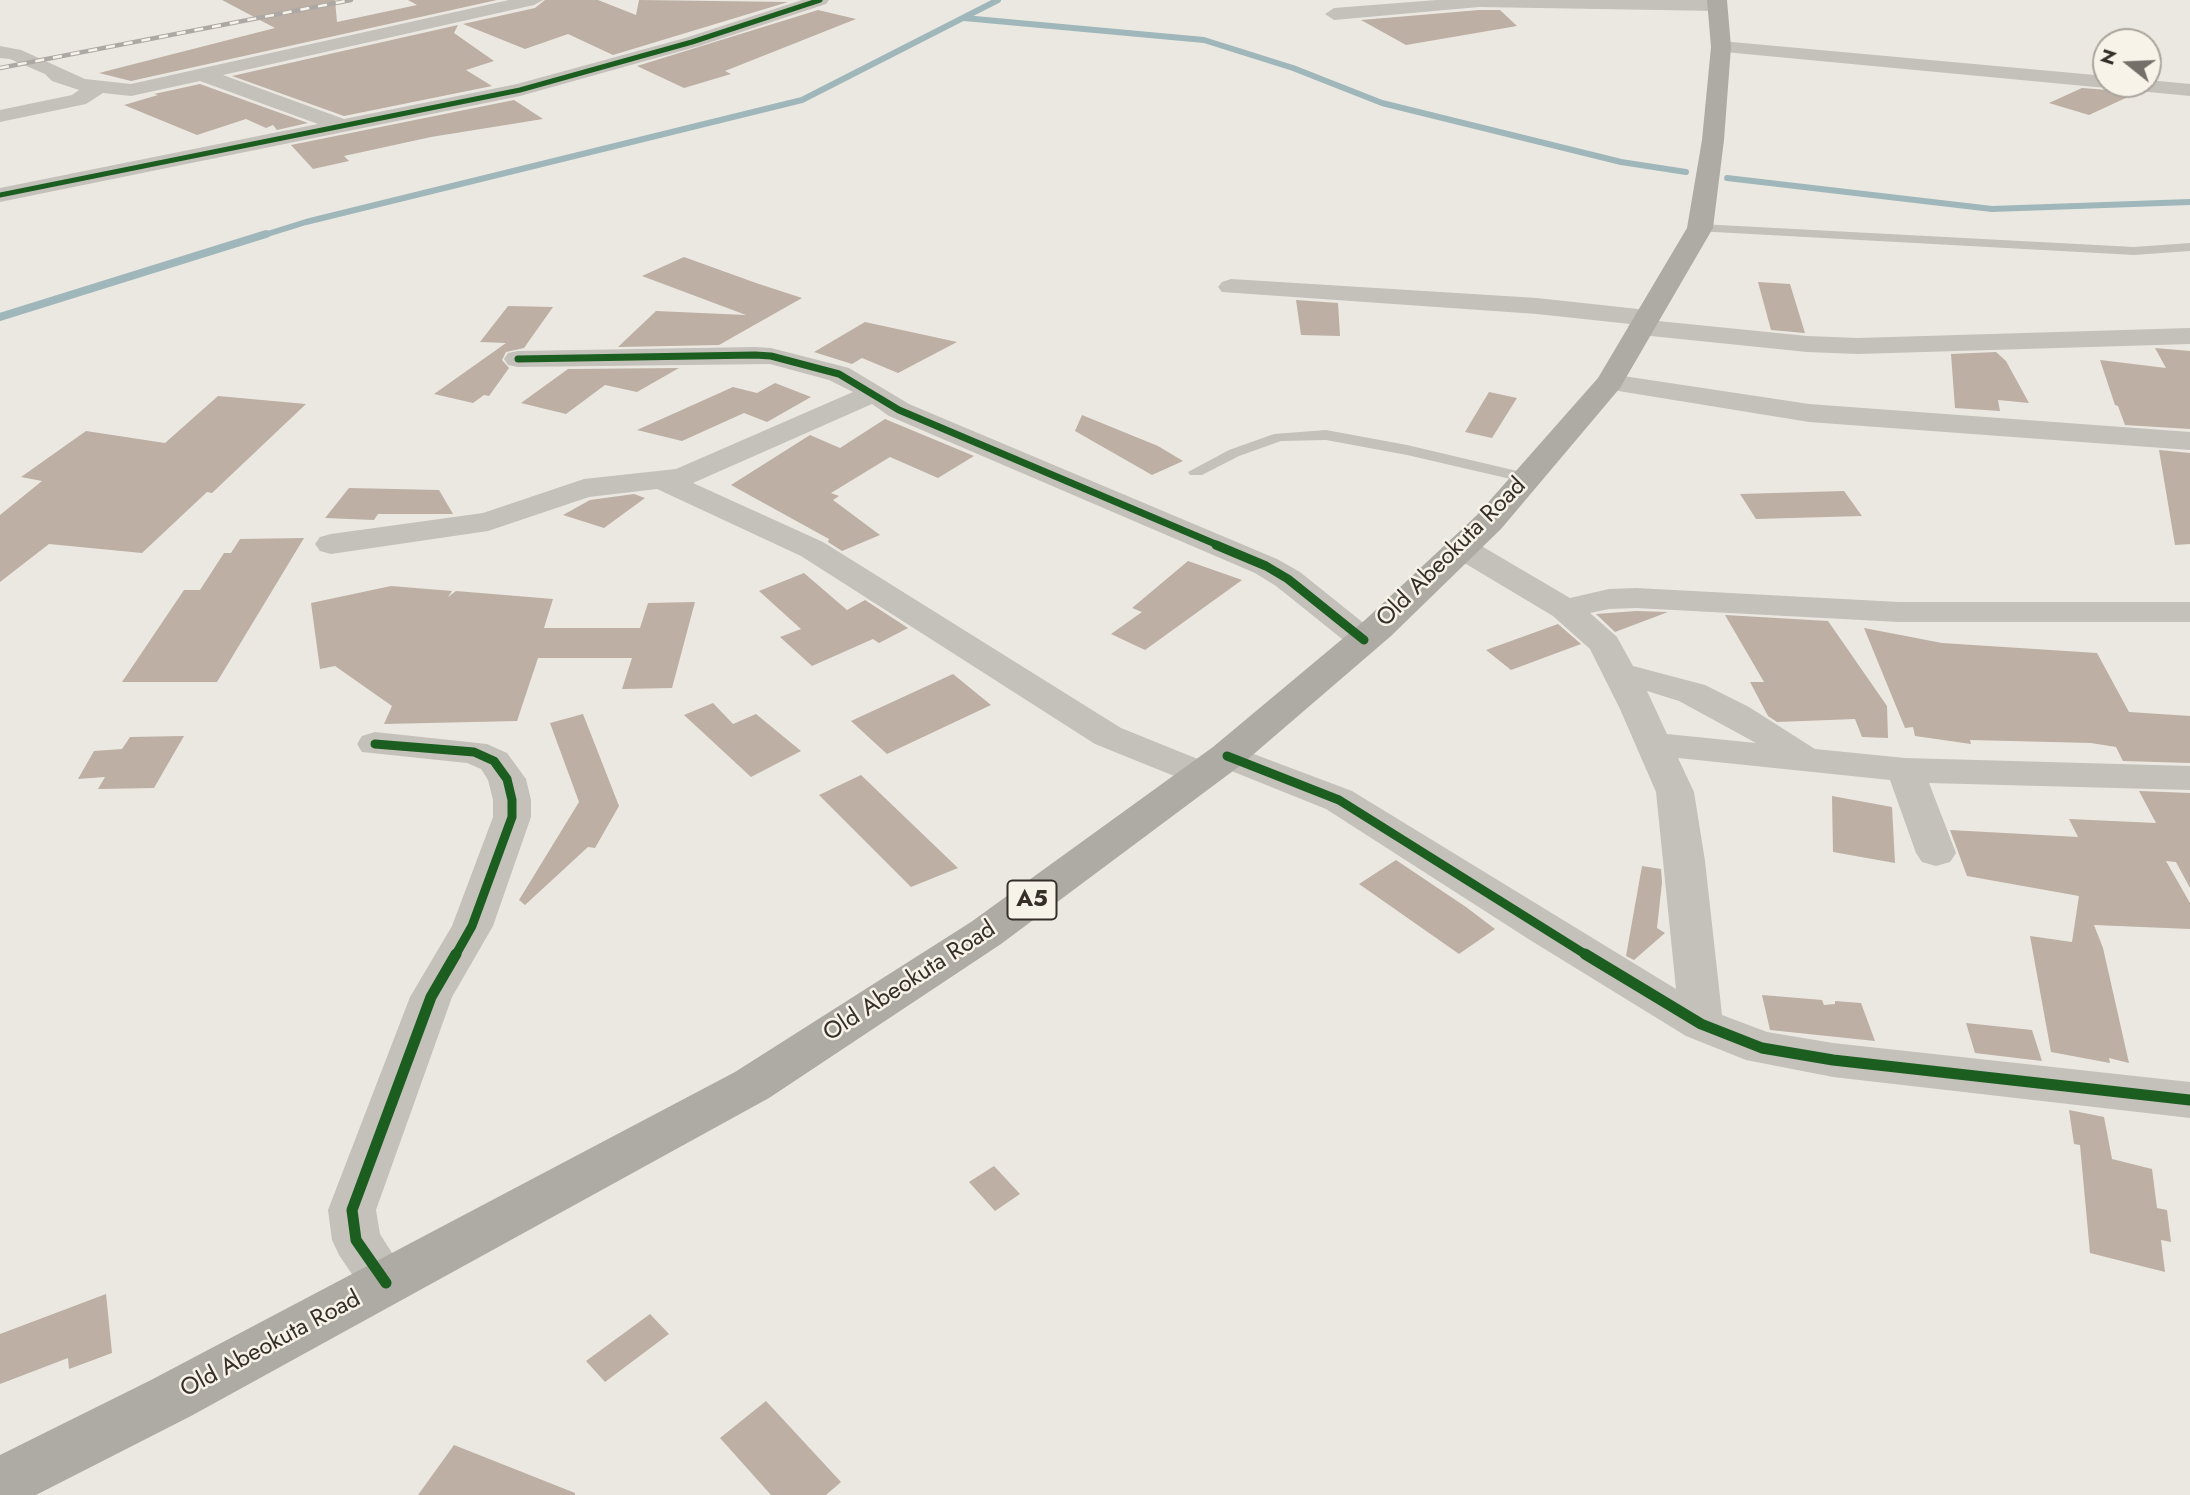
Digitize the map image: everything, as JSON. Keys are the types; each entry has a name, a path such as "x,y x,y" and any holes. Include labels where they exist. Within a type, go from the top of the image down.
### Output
{"highway":[{"name":"Old Abeokuta Road","path":"0,1484 171,1398 752,1085 986,933 1214,765 1364,640 1462,548 1528,478 1610,382 1700,228 1713,140 1721,47 1717,2"}],"street":[{"path":"0,52 14,54 59,77 97,88 131,90 534,0"},
{"path":"0,195 472,102 566,79 820,0"},
{"path":"1334,14 1479,2 1717,2"},
{"path":"1721,47 2092,81"},
{"path":"203,75 344,126"},
{"path":"2162,87 2190,90"},
{"path":"0,116 79,100 97,88"},
{"path":"1231,287 1537,306 1807,344 1858,346 2190,336"},
{"path":"518,359 771,356 839,374 899,410 1266,566 1287,579 1364,640"},
{"path":"1610,382 1810,413 2190,441"},
{"path":"331,544 488,522 584,488 682,477 874,393"},
{"path":"664,481 812,549 1099,731 1339,800 1545,930 1701,1024 1762,1048 1833,1060 2190,1100"},
{"path":"1462,548 1565,610 1605,644 1620,673 1675,792 1685,861 1701,1024"},
{"path":"1565,610 1609,599 1636,598 1899,612 2190,612"},
{"path":"1620,673 1692,693 1736,715 1810,760"},
{"path":"1715,750 1736,715"},
{"path":"376,744 474,752 494,761 508,779 512,800 512,817 472,926 431,997 352,1210 356,1240 386,1283"},
{"path":"1653,744 1905,770 2190,778"},
{"path":"1905,770 1936,853"}],"lane":[{"path":"1700,228 2134,251 2190,247"},
{"path":"1196,472 1234,453 1279,437 1326,435 1407,450 1528,478"}],"building":[{"path":"222,0 335,0 337,22 417,5 408,0 497,0 131,81 99,73 275,28"},
{"path":"545,0 598,0 636,15 639,0 788,2 613,55 568,34 525,49 463,24 535,8"},
{"path":"818,10 856,19 725,71 731,74 684,88 637,66"},
{"path":"1500,10 1517,26 1406,45 1361,20"},
{"path":"458,25 454,33 494,61 466,70 492,86 344,116 232,76"},
{"path":"200,84 308,123 277,130 273,125 266,128 246,119 197,135 124,105 158,95 154,94"},
{"path":"2082,88 2092,89 2092,98 2126,98 2089,115 2049,103"},
{"path":"514,100 543,119 431,137 344,156 349,161 313,169 291,145"},
{"path":"684,257 802,298 719,345 618,347 656,311 746,315 642,276"},
{"path":"1758,282 1790,284 1805,333 1771,330"},
{"path":"1296,300 1338,303 1340,336 1301,335"},
{"path":"508,306 553,307 524,348 506,352 502,360 509,368 489,396 484,395 473,403 434,394 506,343 480,342"},
{"path":"865,322 957,342 898,373 862,358 852,364 814,352"},
{"path":"2155,348 2190,351 2190,429 2125,425 2118,406 2115,405 2100,360 2166,368"},
{"path":"1996,352 2006,361 2029,403 1998,400 2000,411 1955,408 1951,354"},
{"path":"679,368 637,392 605,385 566,414 521,403 568,369"},
{"path":"775,383 811,397 767,422 744,413 682,441 637,430 733,387 757,393"},
{"path":"1489,392 1517,398 1492,438 1465,432"},
{"path":"218,396 306,404 212,493 207,492 142,553 49,544 0,582 0,515 42,481 21,477 86,431 165,443"},
{"path":"1082,415 1158,446 1183,461 1152,475 1075,431"},
{"path":"885,419 974,456 938,478 890,457 831,493 839,496 833,500 880,535 842,551 828,542 829,539 731,485 810,435 840,448"},
{"path":"2159,450 2190,453 2190,544 2175,545"},
{"path":"349,488 439,490 453,514 378,514 374,520 325,518"},
{"path":"1844,491 1862,516 1756,519 1740,494"},
{"path":"634,494 645,498 604,528 563,515 590,500"},
{"path":"304,538 217,682 122,682 184,590 200,590 224,553 231,553 240,539"},
{"path":"1188,561 1242,580 1145,650 1111,634 1142,612 1132,608"},
{"path":"804,573 847,610 865,600 908,628 879,643 873,639 812,666 780,637 801,629 759,591"},
{"path":"391,586 452,591 448,597 456,591 553,599 544,628 640,628 648,603 695,602 672,688 622,689 632,658 538,658 517,721 384,724 392,706 335,666 320,669 311,603"},
{"path":"1668,612 1615,632 1596,614"},
{"path":"1725,615 1828,621 1887,706 1888,738 1862,737 1855,719 1777,722 1768,716 1750,682 1764,682"},
{"path":"1558,624 1581,644 1511,670 1486,650"},
{"path":"1864,628 1942,643 2097,653 2129,712 2190,716 2190,763 2123,761 2116,747 2091,743 1970,740 1971,744 1915,736 1913,727 1905,728"},
{"path":"953,674 991,705 887,754 851,721"},
{"path":"713,703 733,724 756,714 801,751 751,777 684,715"},
{"path":"583,714 619,806 595,848 588,847 525,905 519,900 579,802 550,723"},
{"path":"184,736 154,788 98,789 105,777 78,779 94,751 122,749 130,737"},
{"path":"861,775 958,868 911,887 819,795"},
{"path":"2139,791 2190,793 2190,888 2176,862 2166,861 2190,903 2190,929 2094,925 2103,948 2129,1063 2109,1058 2110,1063 2051,1052 2030,936 2072,942 2079,896 1967,876 1950,830 2078,837 2069,819 2156,823"},
{"path":"1832,796 1892,807 1895,863 1833,852"},
{"path":"1396,860 1495,929 1459,954 1359,884"},
{"path":"1642,866 1661,869 1657,928 1665,933 1634,960 1626,956"},
{"path":"1762,995 1822,1000 1824,1005 1835,1004 1835,1001 1861,1003 1875,1041 1770,1030"},
{"path":"1966,1023 2032,1030 2042,1061 1975,1053"},
{"path":"2069,1110 2104,1117 2112,1159 2152,1169 2157,1208 2167,1210 2171,1242 2161,1240 2165,1272 2090,1253 2080,1145 2074,1144"},
{"path":"994,1166 1020,1194 995,1211 969,1182"},
{"path":"106,1294 112,1353 69,1369 68,1358 0,1384 0,1334"},
{"path":"650,1314 669,1334 605,1382 586,1361"},
{"path":"766,1401 841,1482 826,1495 771,1495 720,1438"},
{"path":"454,1445 575,1493 575,1495 418,1495"}],"waterway":[{"path":"261,236 306,222 802,100 998,0"},
{"path":"964,18 1204,40 1293,68 1382,103 1621,162 1686,172"},
{"path":"1727,178 1992,209 2190,202"},
{"path":"0,317 266,234"}],"railway":[{"path":"0,68 351,0"}],"cycle path":[{"path":"0,195 520,90 692,42 820,0"},
{"path":"518,359 755,355 771,356 839,374 899,410 1266,566 1288,579 1364,640"},
{"path":"375,744 474,752 494,761 507,779 512,800 512,817 472,926 431,997 352,1210 356,1240 386,1283"},
{"path":"1227,756 1339,800 1545,930 1701,1024 1762,1048 1833,1060 2190,1100"}]}
